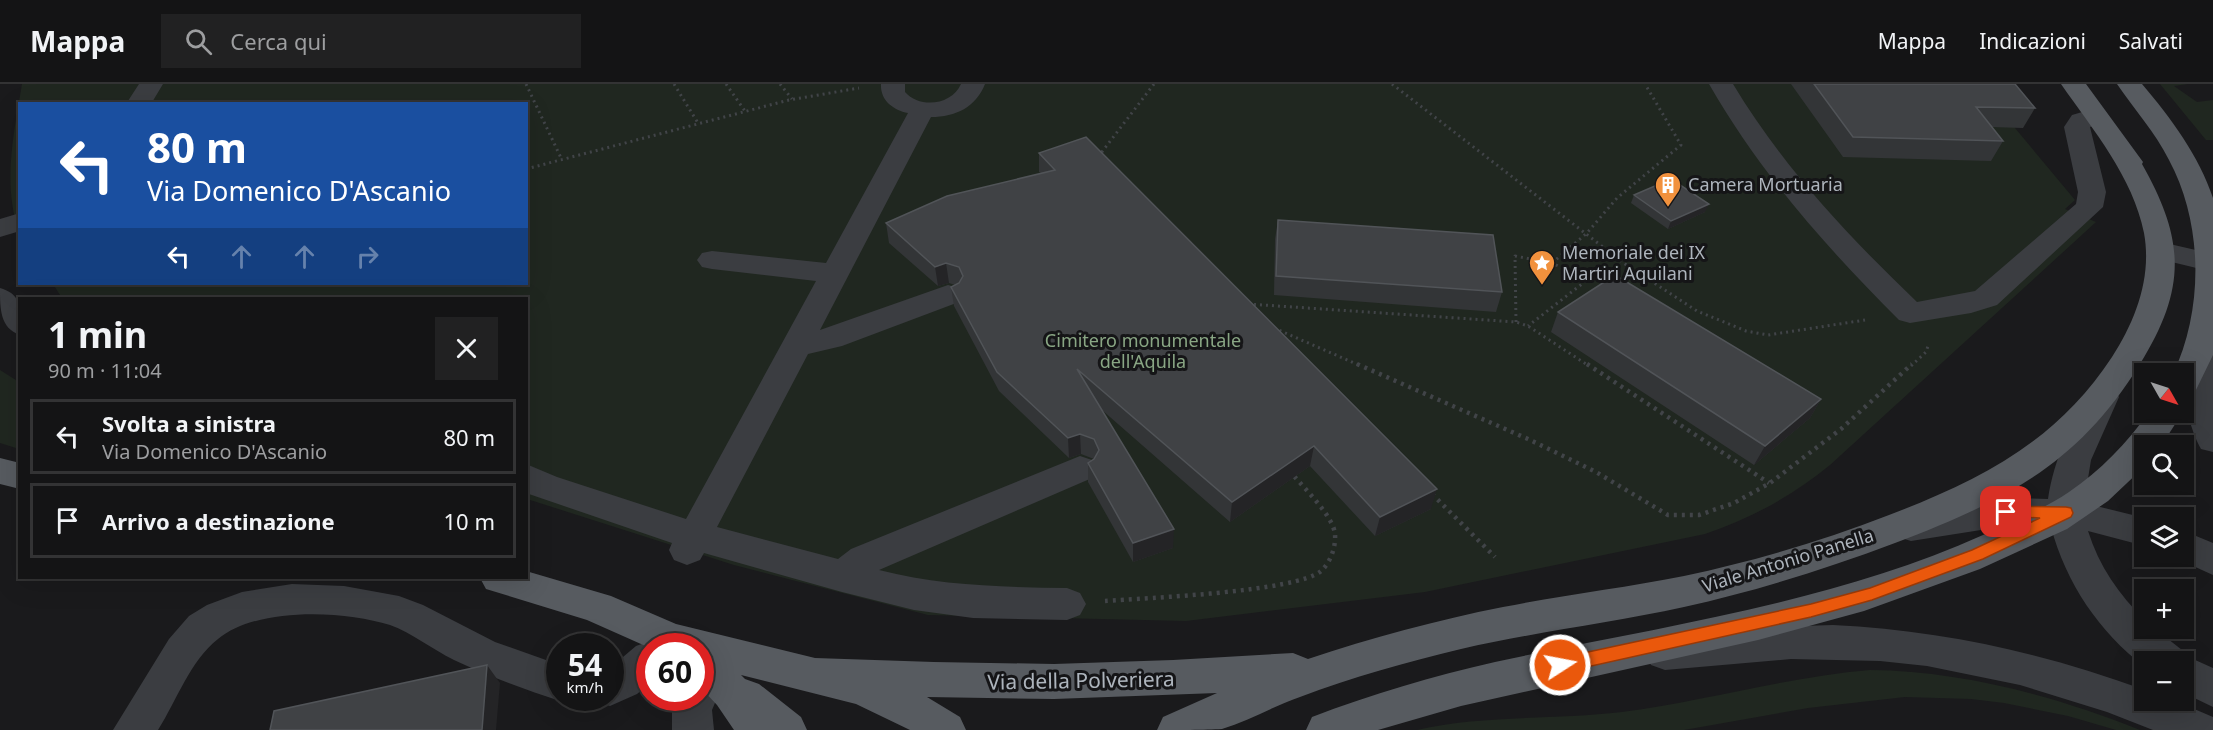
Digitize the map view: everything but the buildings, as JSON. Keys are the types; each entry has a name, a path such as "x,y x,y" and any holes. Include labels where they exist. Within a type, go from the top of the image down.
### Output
{"main road":[{"name":"Viale Antonio Panella","path":"2073,84 2170,219 2205,261"},
{"name":"Viale Antonio Panella","path":"2129,84 2171,141 2189,171 2202,207 2208,296 2201,345 2193,363"},
{"name":"Viale Antonio Panella","path":"1178,730 1275,687 1348,663 1498,624 1722,582 1792,564 1939,512 1998,483 2045,453 2081,422 2104,395 2123,367 2151,312 2162,267 2157,228 2143,193 2118,145"},
{"path":"1327,730 1441,693 1811,611 1872,594 1977,555 2066,513 2106,483 2126,464 2158,423"},
{"path":"0,471 18,476"},
{"name":"Via della Polveriera","path":"507,579 597,607 640,633"},
{"name":"Via della Polveriera","path":"714,664 814,675 938,682 1058,683 1198,678 1348,663"},
{"name":"Via della Polveriera","path":"814,675 900,704 945,730"},
{"name":"Via della Polveriera","path":"714,680 786,730"},
{"name":"Via della Polveriera","path":"714,683 746,710 756,730"}],"street":[{"path":"139,102 151,84"},
{"path":"893,85 892,93 897,100 911,107 923,109 955,104 968,95 973,84"},
{"path":"1721,84 1759,147 1798,196 1857,261 1910,313 1971,303 1986,298 2089,207 2092,192 2077,127 2084,118 2096,116"},
{"path":"691,543 923,109"},
{"path":"0,228 18,223"},
{"path":"2161,251 2205,261"},
{"path":"712,260 835,274"},
{"path":"798,343 812,343 836,337 948,296"},
{"path":"0,298 18,322"},
{"path":"2201,345 2197,373 2199,393 2213,440"},
{"path":"2104,395 2081,439 2070,478 2066,513 2083,567 2095,588 2127,630 2154,651"},
{"path":"842,577 864,560 1080,469"},
{"path":"528,478 691,543 940,598 1005,604 1067,604"},
{"path":"1875,535 2006,512 2066,513 2096,517 2134,529"},
{"path":"2194,551 2213,560"},
{"path":"135,730 162,691 181,655 199,631 220,617 239,609 273,603 319,600 361,603 390,609 471,650 546,678"},
{"path":"1600,658 1713,651 1800,642 1836,642 1909,648 1950,654 2042,675 2118,698 2199,730"},
{"path":"2194,678 2213,689"},
{"path":"692,711 693,730"}],"path":[{"path":"526,84 562,160"},
{"path":"674,84 698,123"},
{"path":"726,84 745,111"},
{"path":"780,84 792,99"},
{"path":"1097,157 1154,84"},
{"path":"1272,327 1528,439 1596,472 1668,515 1694,517 1716,511 1769,483 1818,448 1926,352 1930,340 1928,334 1910,313 1785,334 1753,334 1714,318 1670,294 1608,252 1587,233 1392,84"},
{"path":"1552,263 1587,233 1617,198 1681,146 1645,84"},
{"path":"528,169 792,99 846,89 893,85"},
{"path":"1092,152 1105,165"},
{"path":"1516,322 1515,256 1552,263 1587,280 1527,326"},
{"path":"1249,310 1243,304 1516,322 1527,326 1769,483"},
{"path":"1067,604 1226,592 1298,582 1321,571 1333,554 1335,534 1332,522 1287,468"},
{"path":"1428,490 1495,557"}],"green space":[{"name":"Cimitero monumentale dell'Aquila","path":"22,84 1987,84 2015,128 2075,200 2065,209 2096,222 1830,465 1801,487 1771,505 1705,534 1425,592 1186,621 928,615 734,565 528,499 528,297 61,297 54,285 528,285 528,102 19,102"},
{"path":"2160,84 2188,84 2174,86 2197,102 2213,100 2213,140 2206,140"},
{"name":"Cimitero monumentale dell'Aquila","path":"18,108 18,228 11,195 13,139"},
{"path":"0,370 18,381 18,449 0,443"},
{"path":"1870,670 1905,671 1973,680 2075,706 2140,730 2116,730 2068,716 2004,703 1971,699 1905,697 1808,708 1684,730 1417,730 1467,722 1622,712 1777,683"}],"place":[{"name":"Camera Mortuaria","path":"1668,208"},
{"name":"Memoriale dei IX Martiri Aquilani","path":"1542,286"}],"route":[{"path":"1560,665 1811,611 1872,594 1977,555 2066,513 2006,512"}]}
